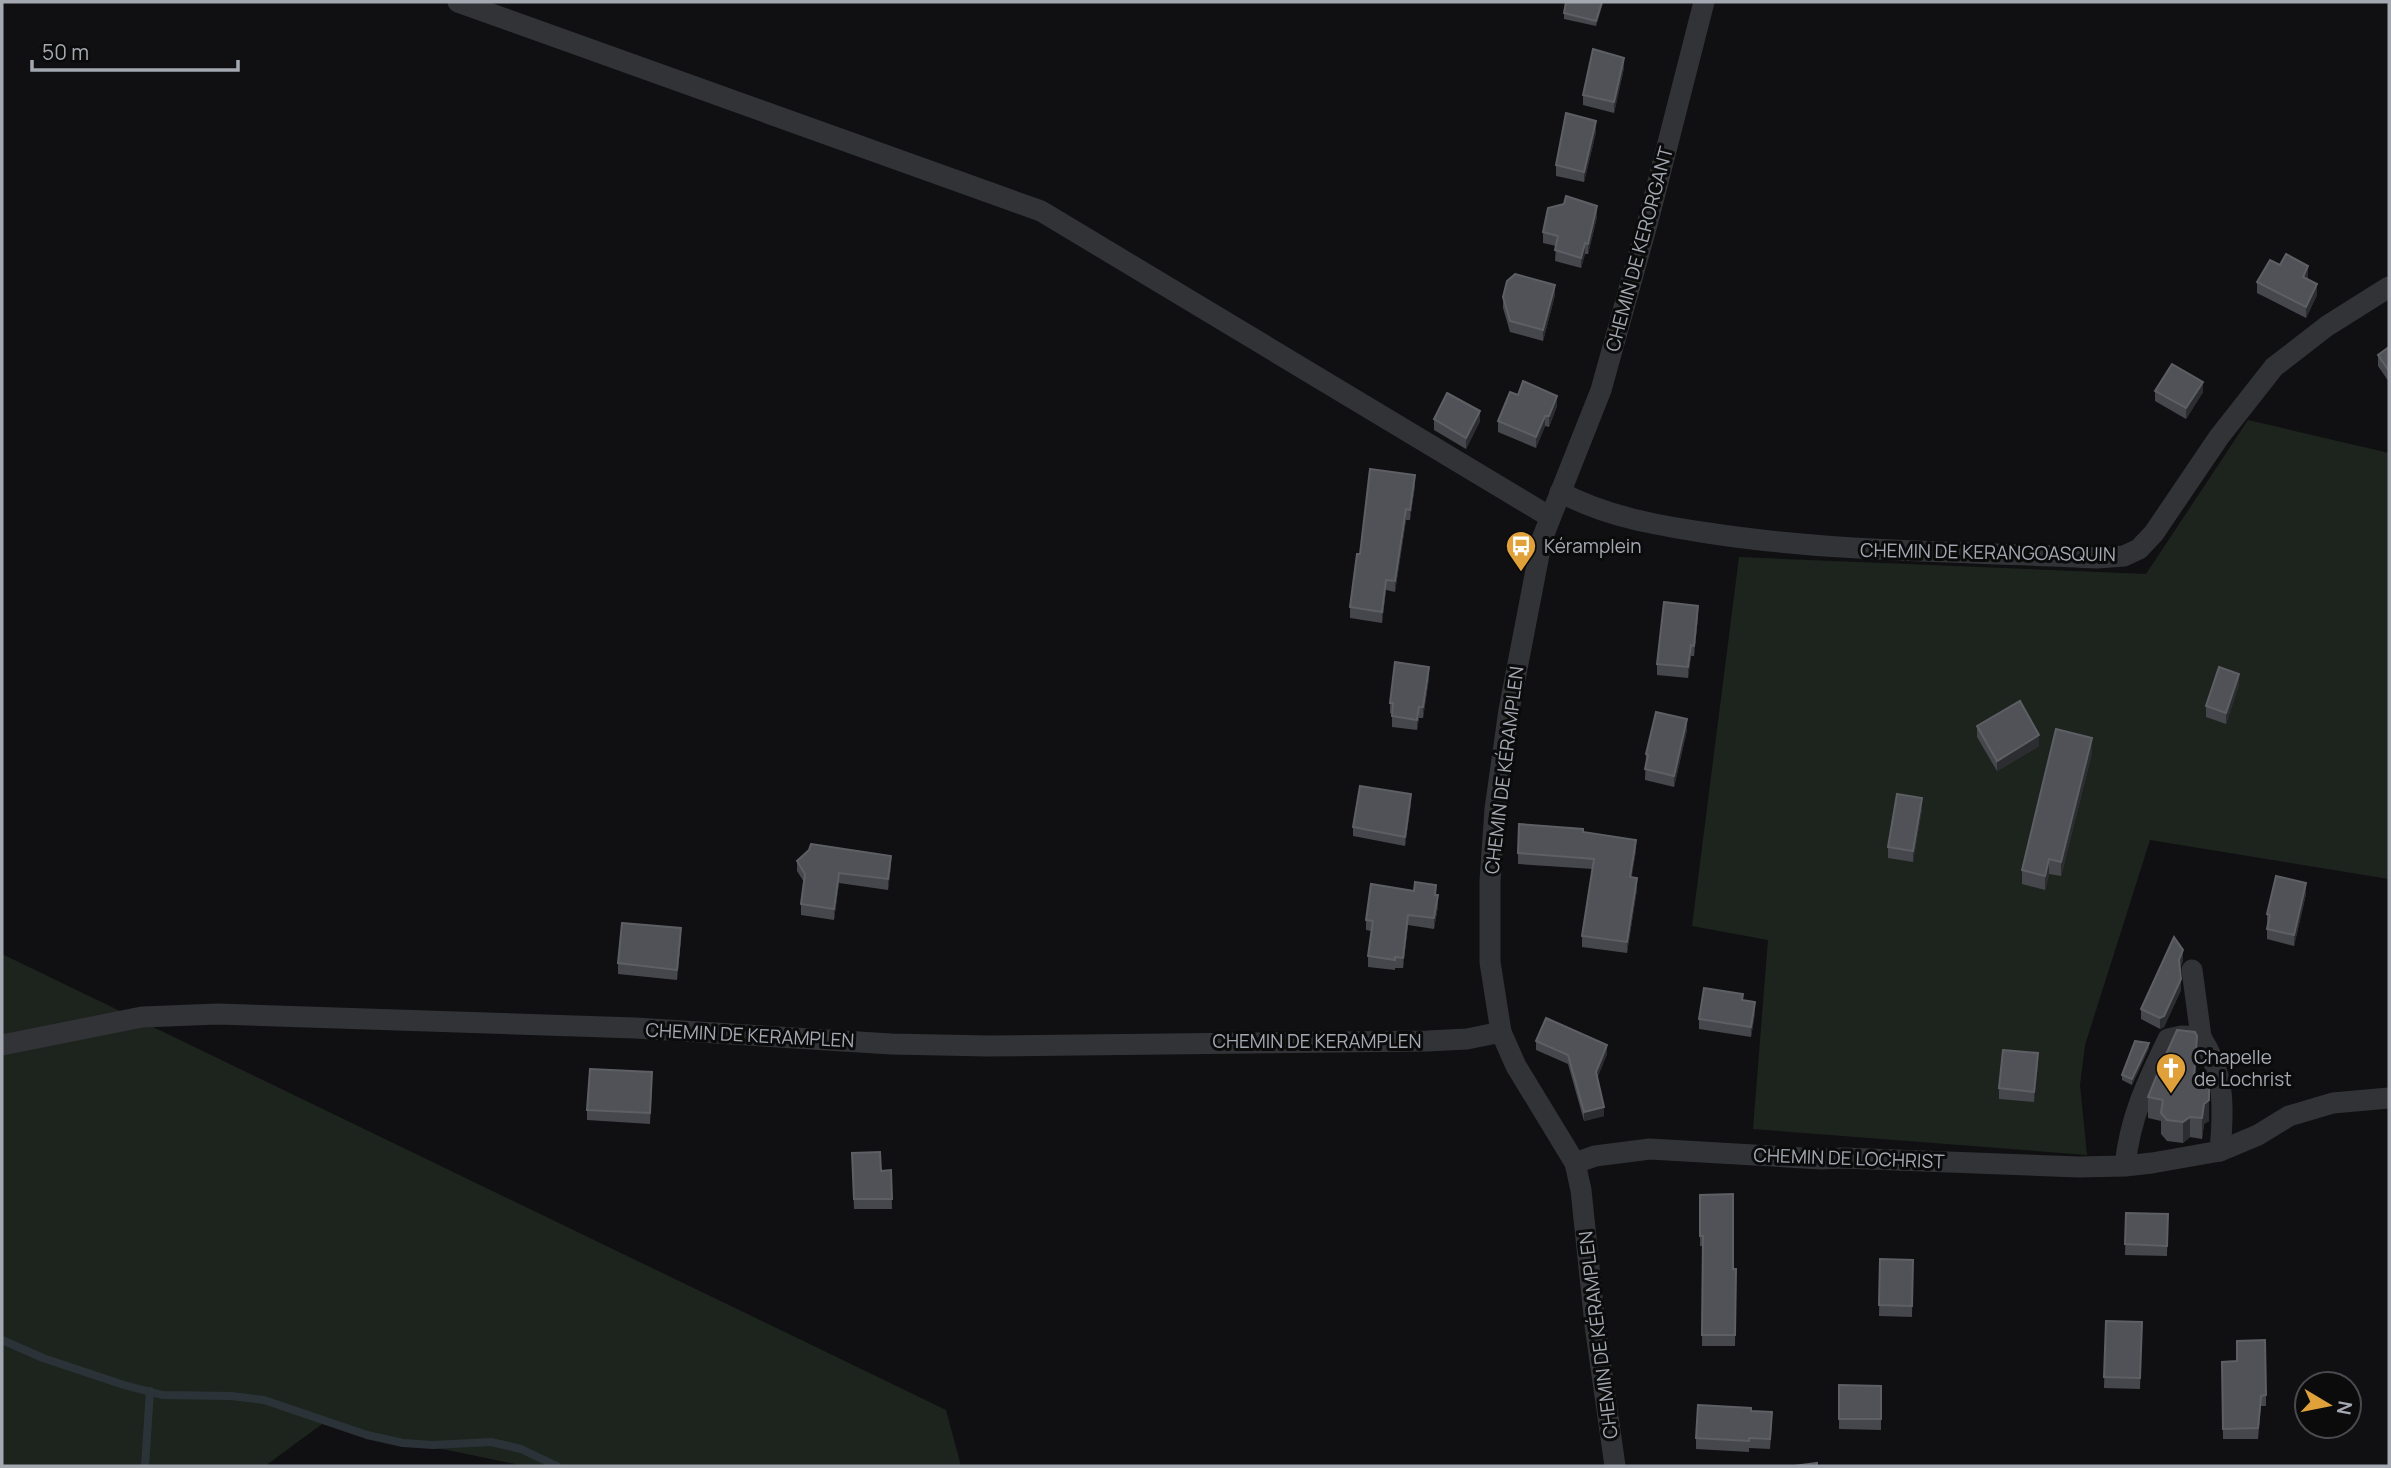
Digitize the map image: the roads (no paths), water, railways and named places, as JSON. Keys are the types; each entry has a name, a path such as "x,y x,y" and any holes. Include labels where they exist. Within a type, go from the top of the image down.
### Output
{"street":[{"path":"458,2 1041,211 1550,517 1560,492"},
{"name":"CHEMIN DE KERORGANT","path":"1560,492 1601,390 1704,2"},
{"name":"CHEMIN DE KERANGOASQUIN","path":"1560,492 1611,514 1747,539 1853,548 2097,558 2124,556 2139,549 2154,533 2219,437 2274,367 2327,326 2389,287"},
{"name":"CHEMIN DE KÉRAMPLEN","path":"1550,517 1530,592 1495,809 1489,921 1492,974 1501,1031 1516,1066 1574,1163 1581,1190 1595,1325 1615,1466"},
{"path":"2192,971 2201,1037 2213,1056 2219,1076 2222,1109 2220,1151"},
{"name":"CHEMIN DE KERAMPLEN","path":"2,1045 142,1017 218,1014 635,1028 891,1044 961,1045 1427,1041 1467,1038 1501,1031"},
{"path":"2125,1166 2139,1098 2168,1039 2182,1036 2201,1037"},
{"name":"CHEMIN DE LOCHRIST","path":"1574,1163 1595,1156 1650,1149 1821,1159 2125,1166 2220,1151 2258,1135 2289,1116 2333,1103 2389,1098"}],"waterway":[{"path":"2,1340 43,1358 162,1395 231,1396 264,1400 367,1435 403,1443 433,1445 491,1442 521,1449 557,1466"},
{"path":"145,1466 150,1391"}],"place":[{"name":"Kéramplein","path":"1521,573"},
{"name":"Chapelle de Lochrist","path":"2171,1095"}]}
